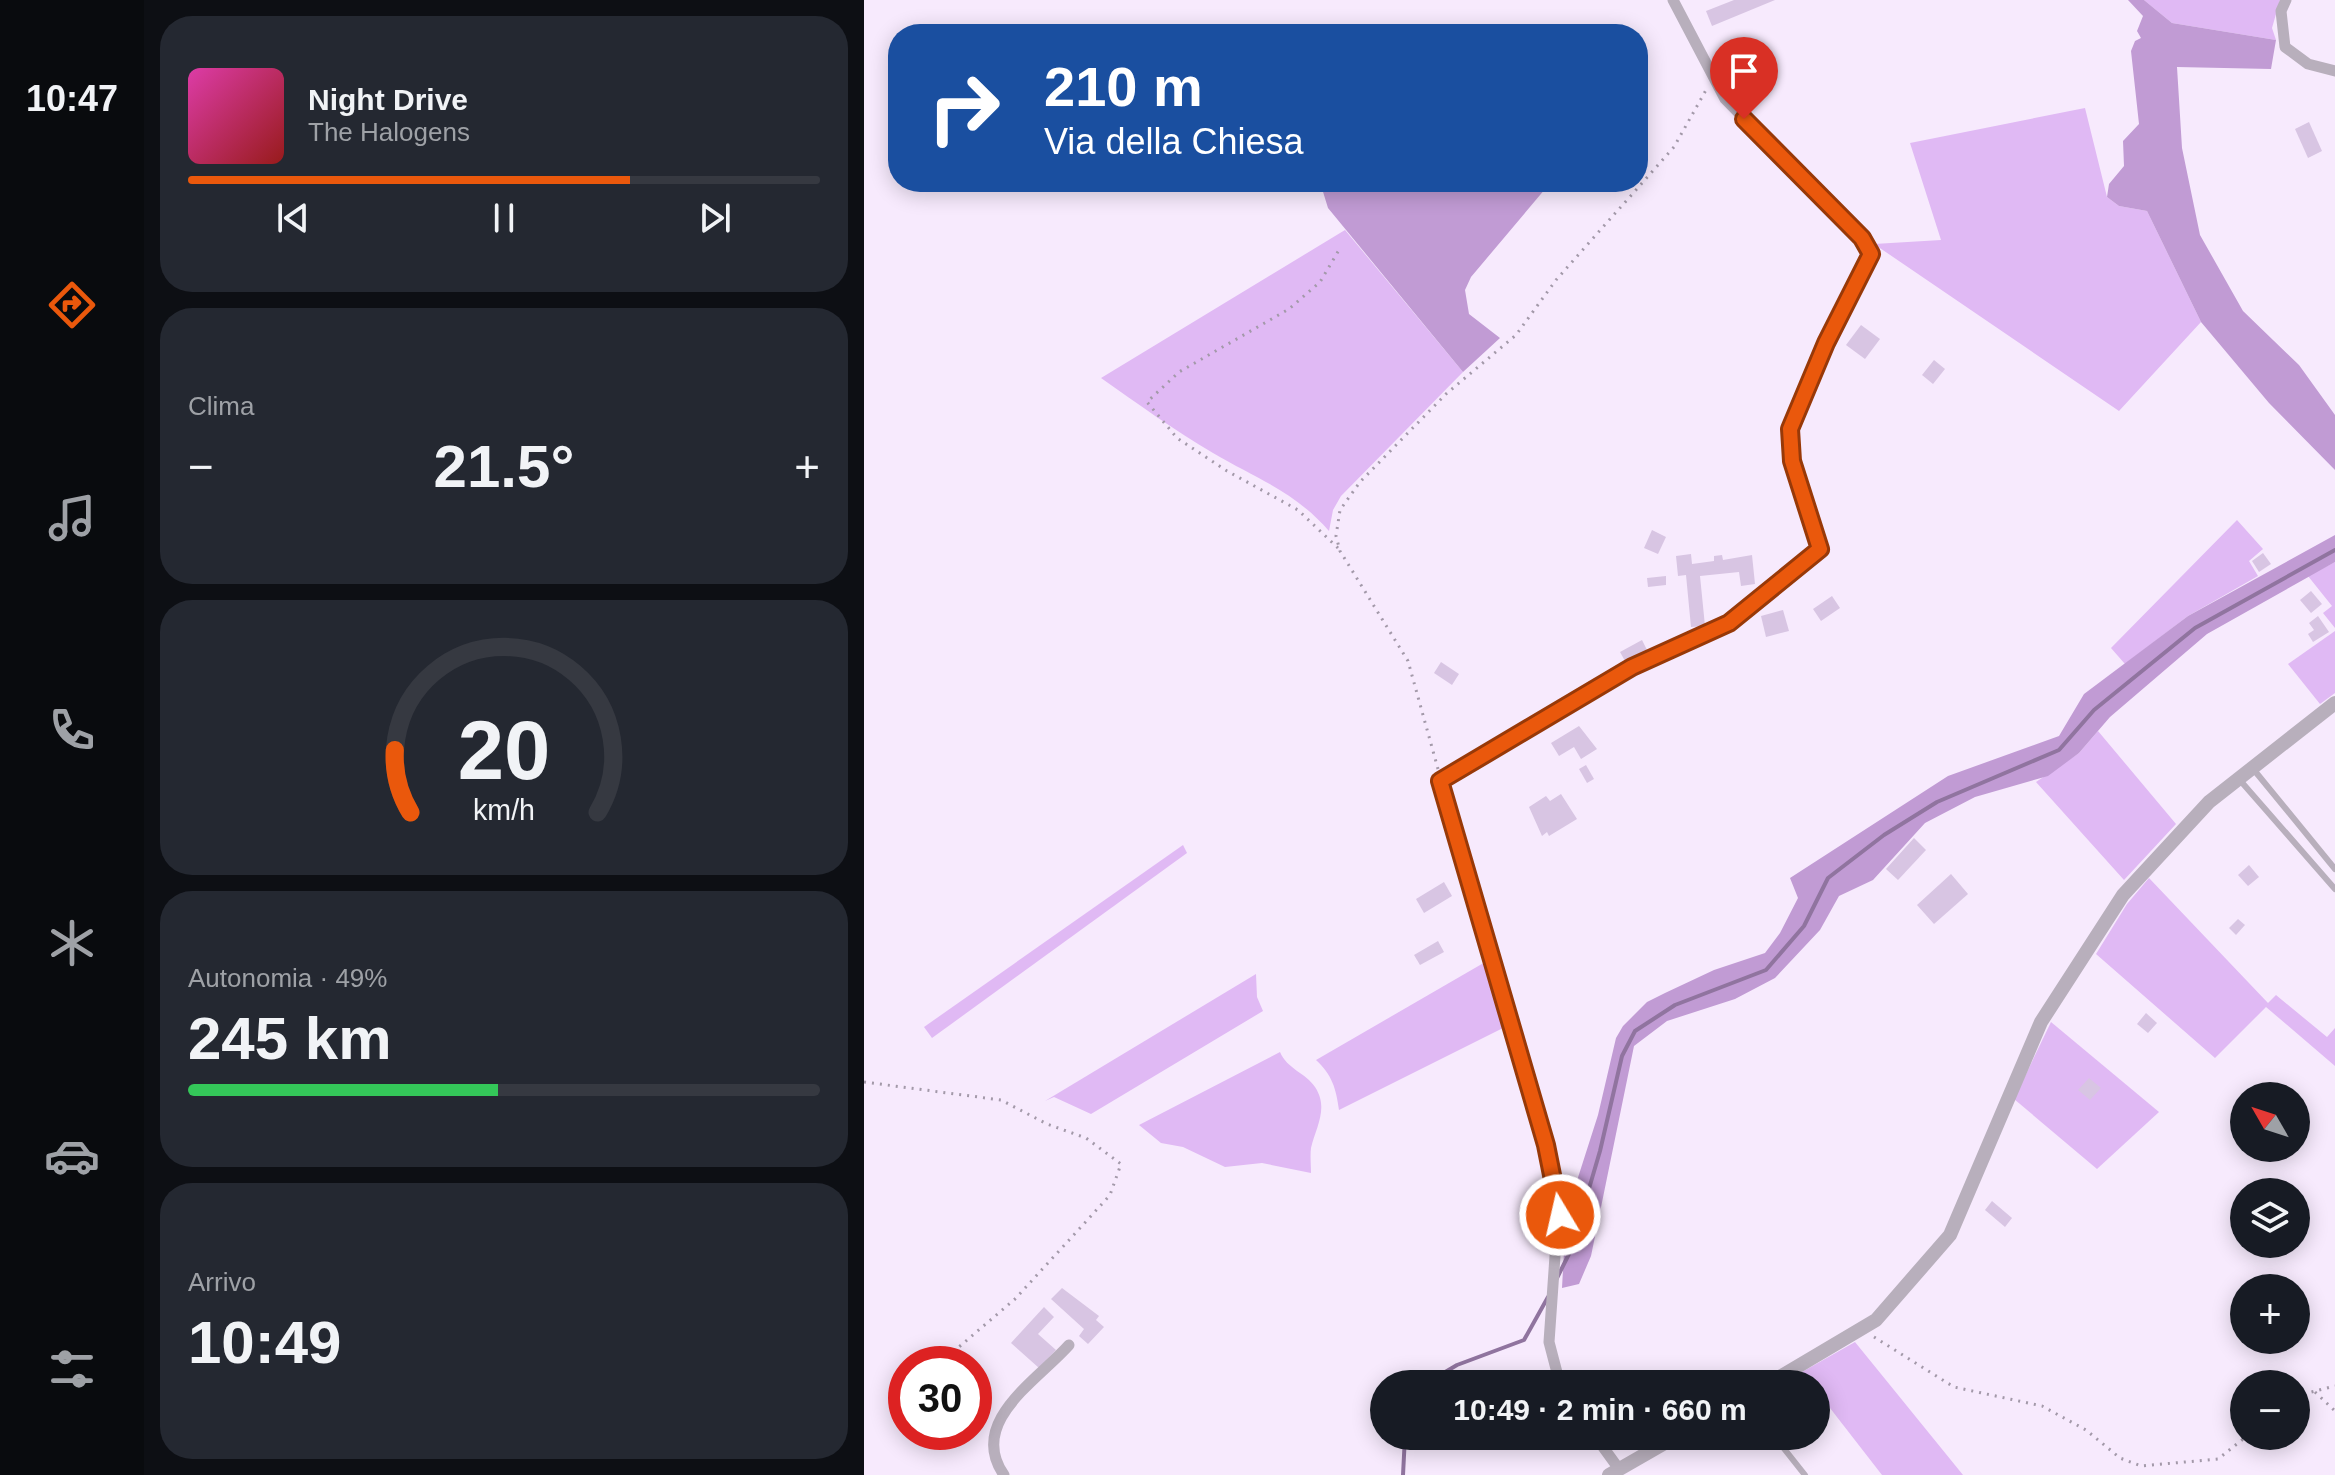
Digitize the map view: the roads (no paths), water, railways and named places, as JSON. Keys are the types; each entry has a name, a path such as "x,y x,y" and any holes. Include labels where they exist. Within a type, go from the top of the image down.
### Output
{"street":[{"path":"1555,1370 1550,1354 1560,1215 1554,1176 1440,781 1632,667 1729,623 1820,549 1792,461 1790,429 1826,343 1871,254 1862,238 1725,99 1673,0"},
{"path":"2286,0 2281,11 2285,47 2308,64 2335,71"},
{"path":"1791,1370 1876,1320 1950,1235 2041,1022 2123,895 2209,802 2335,703"},
{"path":"1004,1475 992,1444 998,1420 1069,1345"},
{"path":"1602,1450 1614,1472 1652,1450"}],"lane":[{"path":"2252,767 2335,869"},
{"path":"2238,778 2335,889"},
{"path":"1785,1450 1805,1475"}],"waterway":[{"path":"1557,1278 1571,1250 1600,1151 1622,1056 1635,1031 1675,1005 1766,970 1804,926 1828,878 1884,835 1937,802 2059,750 2094,710 2195,628 2335,550"},
{"path":"1449,1370 1524,1340 1548,1297"},
{"path":"1403,1475 1404,1450"}]}
